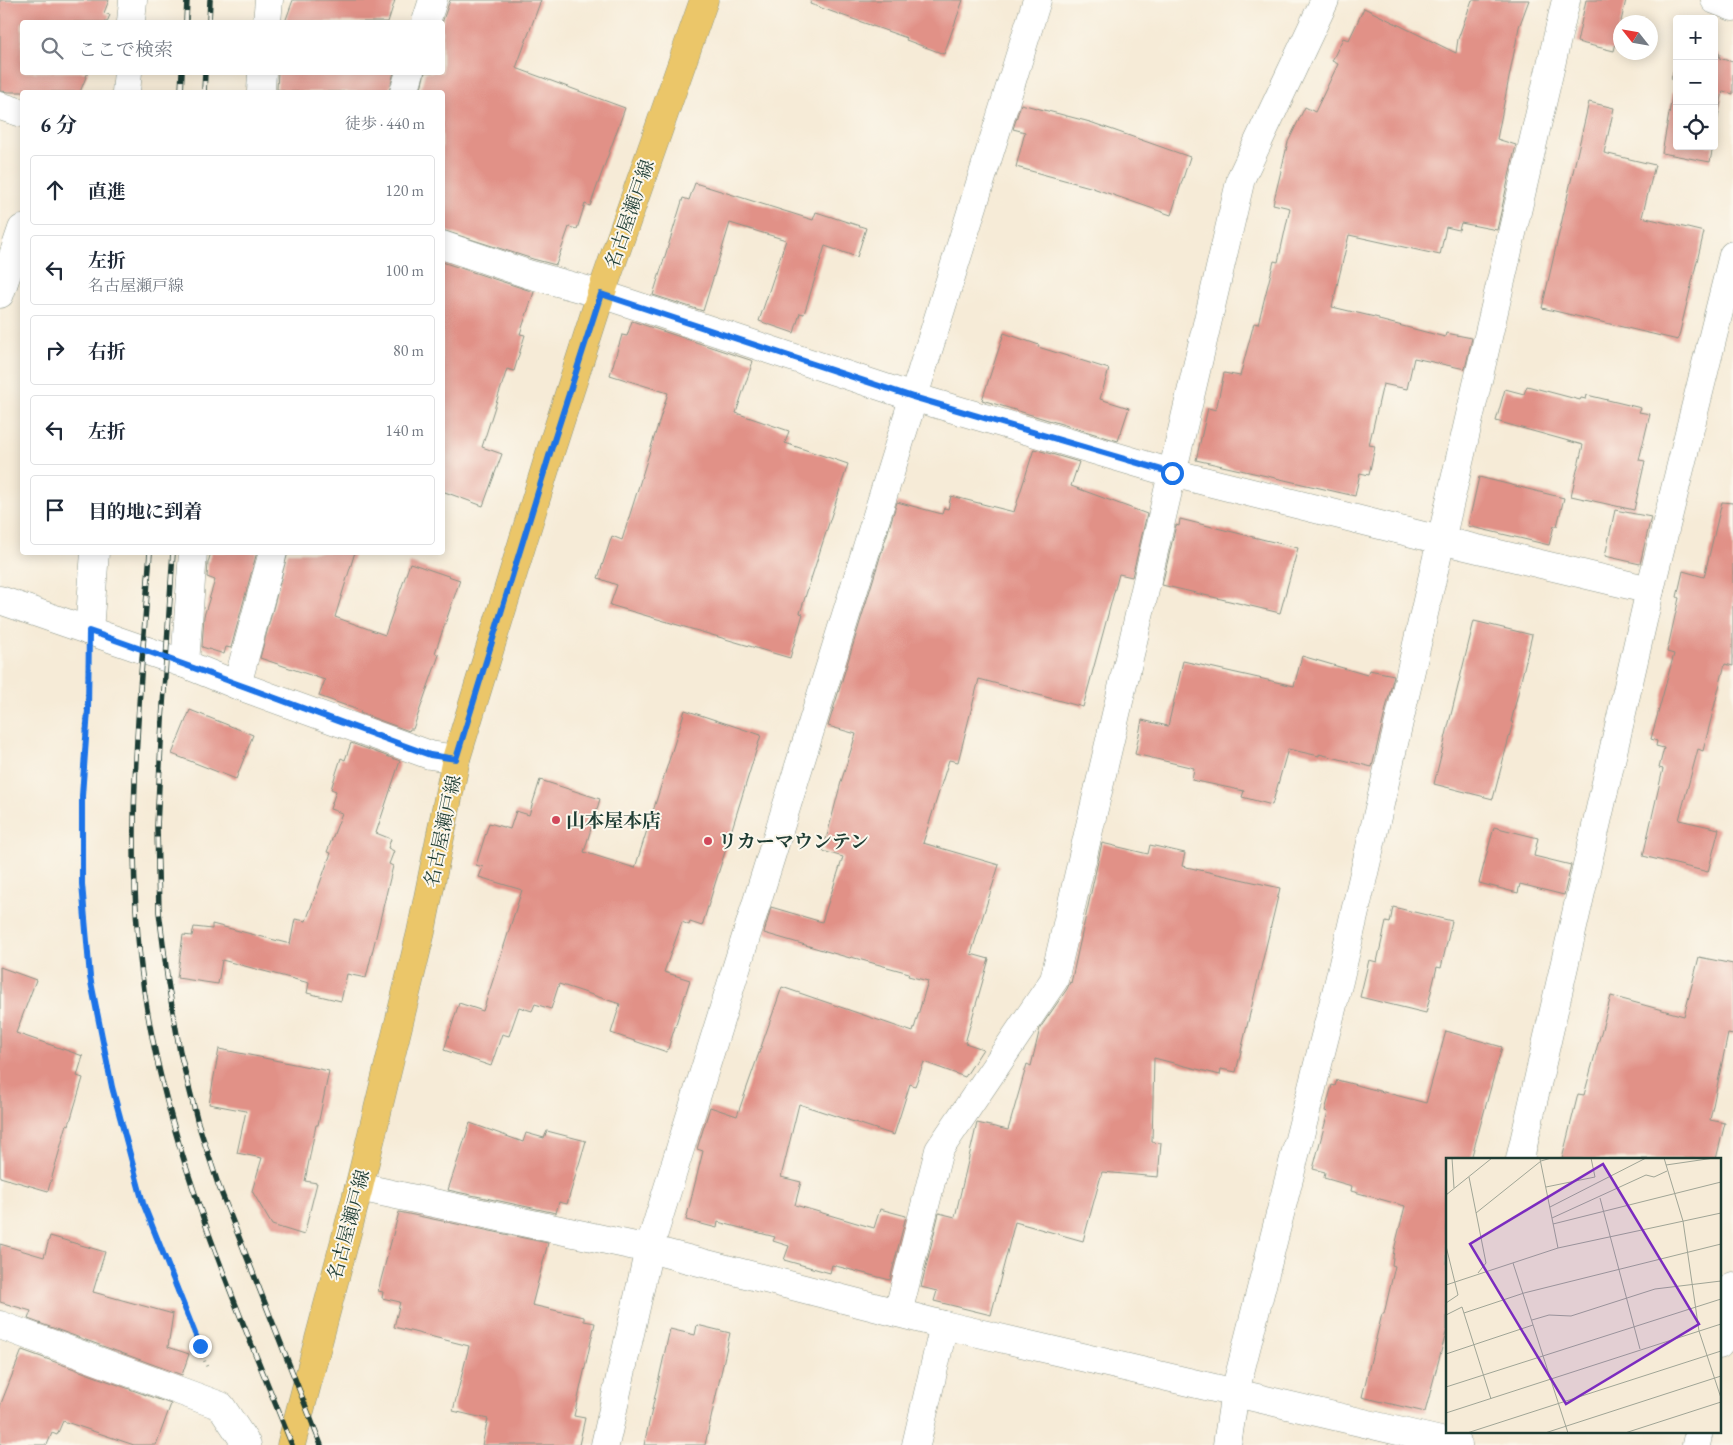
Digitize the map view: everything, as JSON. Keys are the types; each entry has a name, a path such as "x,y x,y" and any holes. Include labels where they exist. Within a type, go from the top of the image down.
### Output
{"main road":[{"name":"名古屋瀬戸線","path":"291,1445 359,1187 421,932 456,759 601,294 704,0"}],"street":[{"path":"131,20 133,0"},
{"path":"267,20 269,0"},
{"path":"427,20 433,0"},
{"path":"604,1445 649,1249 1037,0"},
{"path":"898,1314 939,1150 1054,980 1241,178 1325,0"},
{"path":"1226,1445 1235,1392 1339,981 1566,0"},
{"path":"1715,0 1733,7"},
{"path":"126,90 128,75"},
{"path":"261,90 262,75"},
{"path":"405,90 409,75"},
{"path":"0,106 20,112"},
{"path":"0,294 20,235"},
{"path":"445,246 528,274 601,294 913,397 1172,473 1650,590"},
{"path":"1520,1158 1650,590 1733,255"},
{"path":"89,631 94,555"},
{"path":"185,664 193,555"},
{"path":"237,685 272,555"},
{"path":"0,600 185,664 237,685 430,755 456,759"},
{"path":"359,1187 649,1249 944,1325 1456,1441"},
{"path":"1720,1341 1733,1286"},
{"path":"0,1325 221,1406 247,1445"},
{"path":"916,1445 944,1325"},
{"path":"1696,1445 1699,1432"}],"path":[{"path":"89,631 88,710 82,796 82,884 90,977 112,1087 143,1203 200,1346 221,1406"}],"building":[{"path":"0,0 109,0 104,13 110,15 108,20 20,20 20,75 87,75 81,90 0,91"},
{"path":"293,0 395,0 389,20 286,20"},
{"path":"450,0 541,0 516,68 625,108 590,206 585,204 577,229 569,227 556,265 445,231 445,90 420,90 424,75 445,75 445,20 443,20"},
{"path":"811,0 963,0 944,54 906,40 907,38 810,4"},
{"path":"1472,0 1529,0 1519,27 1497,139 1516,145 1497,230 1461,223 1459,230 1446,227 1440,255 1349,235 1332,307 1445,337 1446,333 1472,338 1465,369 1414,358 1407,389 1383,384 1369,445 1375,446 1369,475 1360,473 1355,496 1196,460 1208,408 1216,410 1224,373 1240,376 1254,323 1258,324 1274,261 1278,262 1290,208 1273,204 1288,142 1305,107 1315,112 1338,64 1332,61 1343,38 1349,40 1364,8 1456,53 1458,39"},
{"path":"1586,0 1626,0 1622,15 1613,15 1613,51 1577,42"},
{"path":"1718,54 1720,54 1719,58 1733,62 1733,94 1723,91 1718,117"},
{"path":"278,75 393,75 390,90 277,89"},
{"path":"1673,91 1673,150 1712,150 1710,162 1662,153"},
{"path":"1589,102 1614,108 1604,153 1655,165 1642,217 1704,232 1678,340 1542,308"},
{"path":"1021,104 1090,122 1190,157 1171,215 1090,187 1016,167 1025,132 1013,129"},
{"path":"695,183 813,220 816,212 866,228 857,257 825,246 804,314 800,313 794,333 759,321 786,240 730,223 703,311 653,295 683,198 689,200"},
{"path":"445,263 534,292 520,334 525,335 514,371 507,369 482,447 502,454 483,506 445,492"},
{"path":"632,321 753,361 736,413 789,431 785,443 848,464 800,613 803,614 790,658 610,605 617,585 598,578 612,536 622,540 668,393 610,375 622,335 627,336"},
{"path":"1004,333 1039,345 1038,347 1109,369 1100,399 1129,408 1118,441 982,400"},
{"path":"1527,386 1580,400 1581,398 1586,399 1587,395 1641,408 1639,412 1650,414 1639,460 1645,461 1634,510 1571,496 1583,445 1496,421 1505,389 1524,394"},
{"path":"1034,449 1079,462 1071,486 1147,514 1132,577 1119,574 1083,707 979,679 958,762 949,760 923,843 999,865 971,954 989,959 965,1043 983,1049 965,1077 924,1062 915,1086 910,1084 894,1135 799,1104 781,1177 801,1182 795,1205 874,1228 880,1209 906,1216 890,1280 832,1265 830,1273 784,1260 789,1246 773,1241 775,1237 718,1222 717,1228 686,1220 703,1151 697,1149 710,1107 737,1116 782,987 913,1032 928,981 908,976 909,973 764,933 771,907 822,922 843,857 823,851 856,734 828,726 897,502 942,514 944,508 948,509 951,496 1014,512"},
{"path":"1479,477 1564,498 1557,526 1554,526 1549,545 1468,526"},
{"path":"1722,502 1733,503 1733,666 1725,664 1703,751 1698,749 1679,820 1719,829 1708,872 1643,856 1663,769 1659,768 1664,748 1656,746 1657,741 1651,739 1674,654 1667,652 1679,598 1677,597 1683,571 1704,577"},
{"path":"1615,510 1651,517 1640,564 1605,556"},
{"path":"1180,519 1298,548 1280,613 1162,585 1176,525 1179,526"},
{"path":"210,555 256,555 231,648 226,647 224,654 202,647 204,616 215,580 207,577"},
{"path":"287,555 354,555 335,617 385,635 410,563 460,580 435,653 439,655 413,729 409,731 319,696 325,680 260,658"},
{"path":"1474,621 1532,635 1511,722 1513,722 1493,799 1434,784"},
{"path":"1302,656 1367,675 1369,670 1394,675 1372,767 1319,754 1319,756 1288,749 1272,805 1242,797 1244,791 1192,780 1194,768 1135,754 1142,720 1168,726 1183,661 1294,686"},
{"path":"190,710 253,735 236,779 172,754"},
{"path":"685,710 761,735 702,926 690,922 689,925 682,922 664,972 690,980 667,1052 611,1033 620,1004 559,984 551,1009 535,1004 532,1011 519,1007 509,1036 502,1034 491,1066 444,1050 459,1003 483,1011 522,890 479,877 483,867 476,865 489,823 510,829 516,811 529,815 540,780 600,799 584,852 635,868"},
{"path":"351,743 400,761 376,833 391,839 388,848 394,851 389,864 393,866 366,978 347,974 341,1001 307,993 309,983 222,960 218,984 177,978 183,935 192,936 194,927 212,929 212,924 290,944 295,919 306,921 331,853 327,852 342,813 330,809 336,791 331,789 341,758 345,760"},
{"path":"1494,827 1538,838 1534,856 1571,865 1564,895 1520,884 1518,893 1479,883"},
{"path":"1102,843 1148,854 1150,845 1185,853 1182,866 1280,888 1236,1072 1221,1069 1220,1075 1154,1058 1152,1142 1161,1143 1158,1177 1102,1172 1083,1241 1015,1222 991,1315 934,1301 937,1291 921,1287 939,1213 955,1217 977,1123 1008,1130 1027,1064 1031,1066 1040,1028 1071,983"},
{"path":"1393,907 1452,921 1441,968 1437,967 1426,1013 1360,997 1369,960 1377,962 1386,922 1390,923"},
{"path":"1699,957 1733,964 1733,1035 1728,1034 1710,1120 1725,1123 1716,1158 1562,1158 1578,1094 1584,1095 1611,996 1684,1016"},
{"path":"0,967 36,980 16,1033 83,1056 77,1076 83,1078 69,1125 67,1124 48,1191 0,1177"},
{"path":"1446,1031 1502,1047 1471,1158 1446,1158 1446,1333 1425,1412 1362,1397 1395,1266 1392,1265 1394,1250 1405,1206 1351,1191 1352,1186 1324,1178 1325,1172 1313,1169 1328,1112 1325,1111 1332,1085 1335,1086 1337,1080 1426,1103"},
{"path":"219,1049 329,1071 305,1181 317,1183 304,1235 272,1225 252,1191 262,1158 237,1153 246,1111 209,1104"},
{"path":"470,1123 523,1142 526,1133 544,1138 547,1131 586,1141 567,1204 559,1202 556,1213 448,1190"},
{"path":"399,1212 548,1243 532,1305 584,1317 584,1321 595,1323 574,1416 585,1418 579,1445 482,1445 488,1419 453,1411 469,1346 394,1327 400,1302 382,1298 383,1292 378,1291"},
{"path":"50,1236 105,1252 93,1292 173,1314 168,1347 189,1354 182,1375 28,1319 31,1311 0,1302 0,1244 44,1257"},
{"path":"697,1325 730,1333 705,1445 644,1445 670,1329 695,1335"},
{"path":"22,1350 171,1404 156,1445 134,1445 63,1421 57,1435 52,1433 47,1445 0,1445 0,1406"}],"railway":[{"path":"186,20 187,0"},
{"path":"209,20 210,0"},
{"path":"181,90 182,75"},
{"path":"204,90 205,75"},
{"path":"150,555 138,716 134,826 138,935 144,990 155,1049 185,1165 225,1278 292,1445"},
{"path":"173,555 157,827 159,912 168,983 180,1052 198,1123 218,1184 321,1445"}],"place":[{"name":"山本屋本店","path":"556,820"},
{"name":"リカーマウンテン","path":"708,841"}],"route":[{"path":"200,1346 143,1203 112,1087 90,977 82,884 82,796 88,710 89,631 185,664 237,685 430,755 456,759 601,294 913,397 1172,473"}]}
